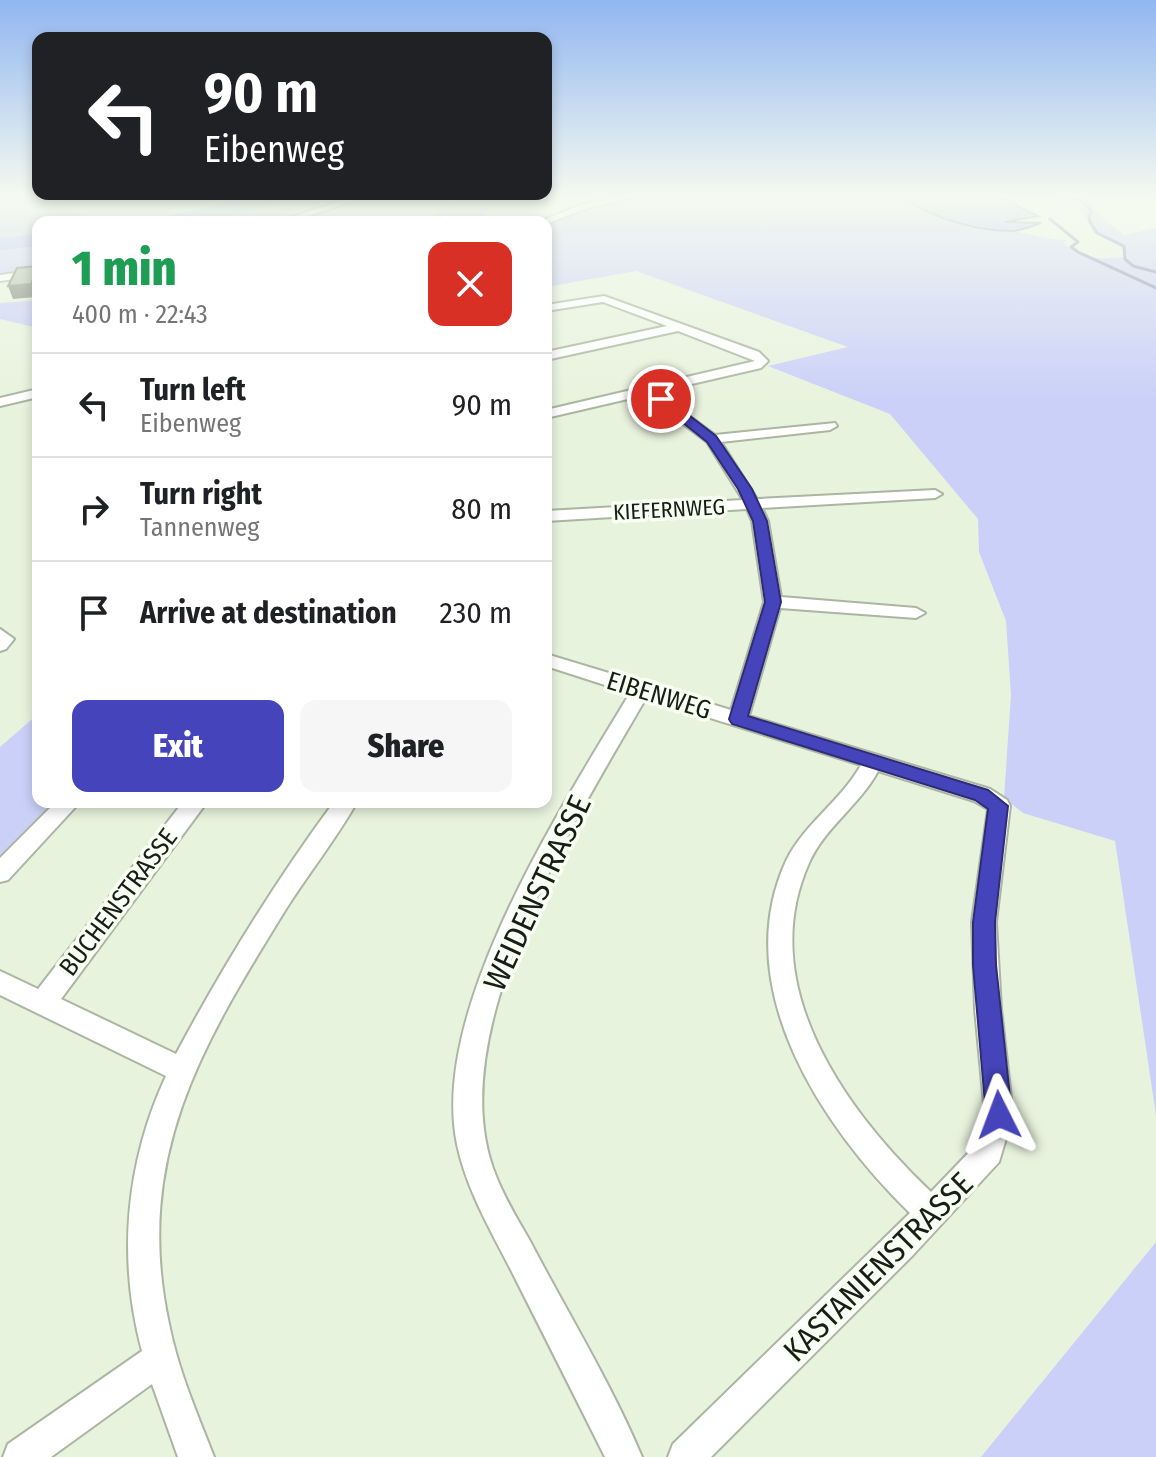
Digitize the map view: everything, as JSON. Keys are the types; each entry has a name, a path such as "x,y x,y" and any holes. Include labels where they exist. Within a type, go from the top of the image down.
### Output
{"street":[{"path":"0,278 32,274"},
{"path":"552,307 604,299 759,357 762,361 757,365 552,413"},
{"path":"552,355 679,327"},
{"path":"648,391 712,439 754,505 767,548 773,602 738,719"},
{"path":"0,402 32,394"},
{"path":"712,439 830,426"},
{"name":"KIEFERNWEG","path":"552,516 935,494"},
{"path":"773,602 916,613"},
{"path":"0,635 5,639 0,645"},
{"name":"EIBENWEG","path":"552,662 982,795 999,806"},
{"name":"WEIDENSTRASSE","path":"624,1457 483,1183 473,1150 467,1095 478,1027 517,919 571,811 641,690"},
{"path":"873,761 863,783 813,835 797,863 783,905 781,950 787,991 800,1035 827,1089 862,1142 930,1212"},
{"name":"KASTANIENSTRASSE","path":"686,1457 902,1244 989,1152 997,1126 999,1093 988,1009 984,922 999,806"},
{"path":"0,873 63,808"},
{"name":"BUCHENSTRASSE","path":"42,1004 191,808"},
{"path":"196,1457 160,1358 149,1308 144,1212 151,1156 182,1069 242,959 342,808"},
{"name":"BUCHENSTRASSE","path":"0,982 150,1057 182,1069"},
{"path":"21,1457 160,1358"}],"shaded area":[{"path":"0,265 32,265 32,269 0,274"},
{"path":"552,265 1156,265 1156,1115 1115,841 1023,813 1004,798 1011,695 1006,621 979,552 978,519 890,414 768,366 848,347 636,271 552,286"},
{"path":"32,300 32,327 0,319 0,303"},
{"path":"32,719 32,808 50,808 0,863 0,747"},
{"path":"1156,1242 1156,1457 981,1457"}],"building":[{"path":"32,267 31,284 8,286 17,268"}],"waterway":[{"path":"1106,265 1156,288"},
{"path":"1132,265 1156,272"}],"route":[{"path":"661,399 718,447 754,505 767,548 773,602 738,719 982,795 999,806 984,922 984,965 999,1115"}]}
